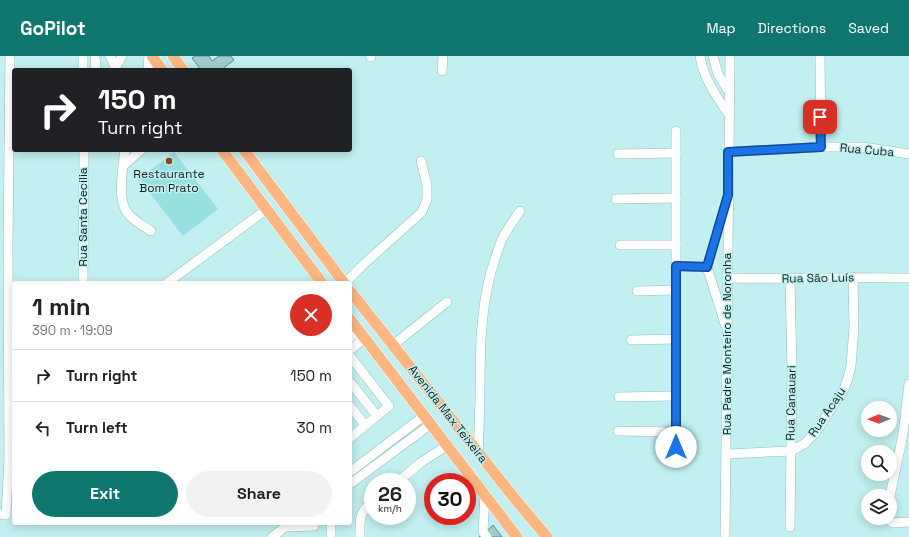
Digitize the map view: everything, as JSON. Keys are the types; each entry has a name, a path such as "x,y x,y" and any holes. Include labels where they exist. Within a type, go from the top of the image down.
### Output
{"main road":[{"path":"150,56 160,68"},
{"path":"173,56 182,68"},
{"path":"224,152 321,281"},
{"path":"246,152 342,281"},
{"name":"Avenida Max Teixeira","path":"352,294 547,537"},
{"name":"Avenida Max Teixeira","path":"352,322 517,537"}],"street":[{"path":"3,515 9,460 4,246 10,56"},
{"path":"83,56 83,68"},
{"path":"96,56 96,68"},
{"path":"110,56 115,68"},
{"path":"115,68 122,56"},
{"path":"148,68 150,56"},
{"path":"442,70 443,56"},
{"path":"700,56 703,70 708,81 729,115"},
{"path":"713,56 718,74 729,92"},
{"name":"Rua Padre Monteiro de Noronha","path":"725,537 730,56"},
{"path":"820,56 821,147"},
{"path":"676,131 676,447"},
{"name":"Rua Cuba","path":"728,152 821,147 870,148 909,154"},
{"name":"Rua Santa Cecília","path":"83,281 84,152"},
{"path":"125,152 122,196 125,209 131,217 151,231"},
{"path":"123,166 140,152"},
{"path":"618,154 676,153"},
{"path":"346,281 422,212 427,199 427,185 421,161"},
{"path":"728,195 707,267 728,332"},
{"path":"616,199 676,198"},
{"path":"170,281 267,209"},
{"path":"479,454 480,351 481,325 485,295 503,238 520,211"},
{"path":"620,245 676,245"},
{"path":"676,266 707,267"},
{"name":"Rua Acaju","path":"727,454 790,451 804,444 815,433 844,389 851,366 854,327 853,277"},
{"name":"Rua São Luís","path":"728,278 909,278"},
{"name":"Rua Canauari","path":"790,279 792,369 790,527"},
{"path":"638,291 676,290"},
{"path":"393,345 447,302"},
{"path":"352,338 362,335"},
{"path":"352,348 362,335"},
{"path":"631,340 676,339"},
{"path":"352,359 389,406 352,436"},
{"path":"892,489 906,434 909,384"},
{"path":"352,385 377,416"},
{"path":"619,397 676,396"},
{"path":"352,409 365,425"},
{"path":"352,471 428,420"},
{"path":"352,482 428,420"},
{"path":"618,431 676,432"},
{"path":"408,473 420,463 448,445"},
{"path":"485,494 483,532 487,537"},
{"path":"360,537 360,518 364,508"},
{"path":"897,523 909,522"},
{"path":"272,537 287,525 314,526"},
{"path":"330,525 331,537"}],"shaded area":[{"path":"174,152 218,209 183,236 139,179"}],"building":[{"path":"195,56 209,56 212,61 219,56 231,56 234,60 224,68 200,68 192,58"},
{"path":"493,525 502,537 479,537 488,530"}],"place":[{"name":"Restaurante Bom Prato","path":"169,161"}],"route":[{"path":"676,447 676,266 707,267 728,195 728,152 821,147 820,117"}]}
